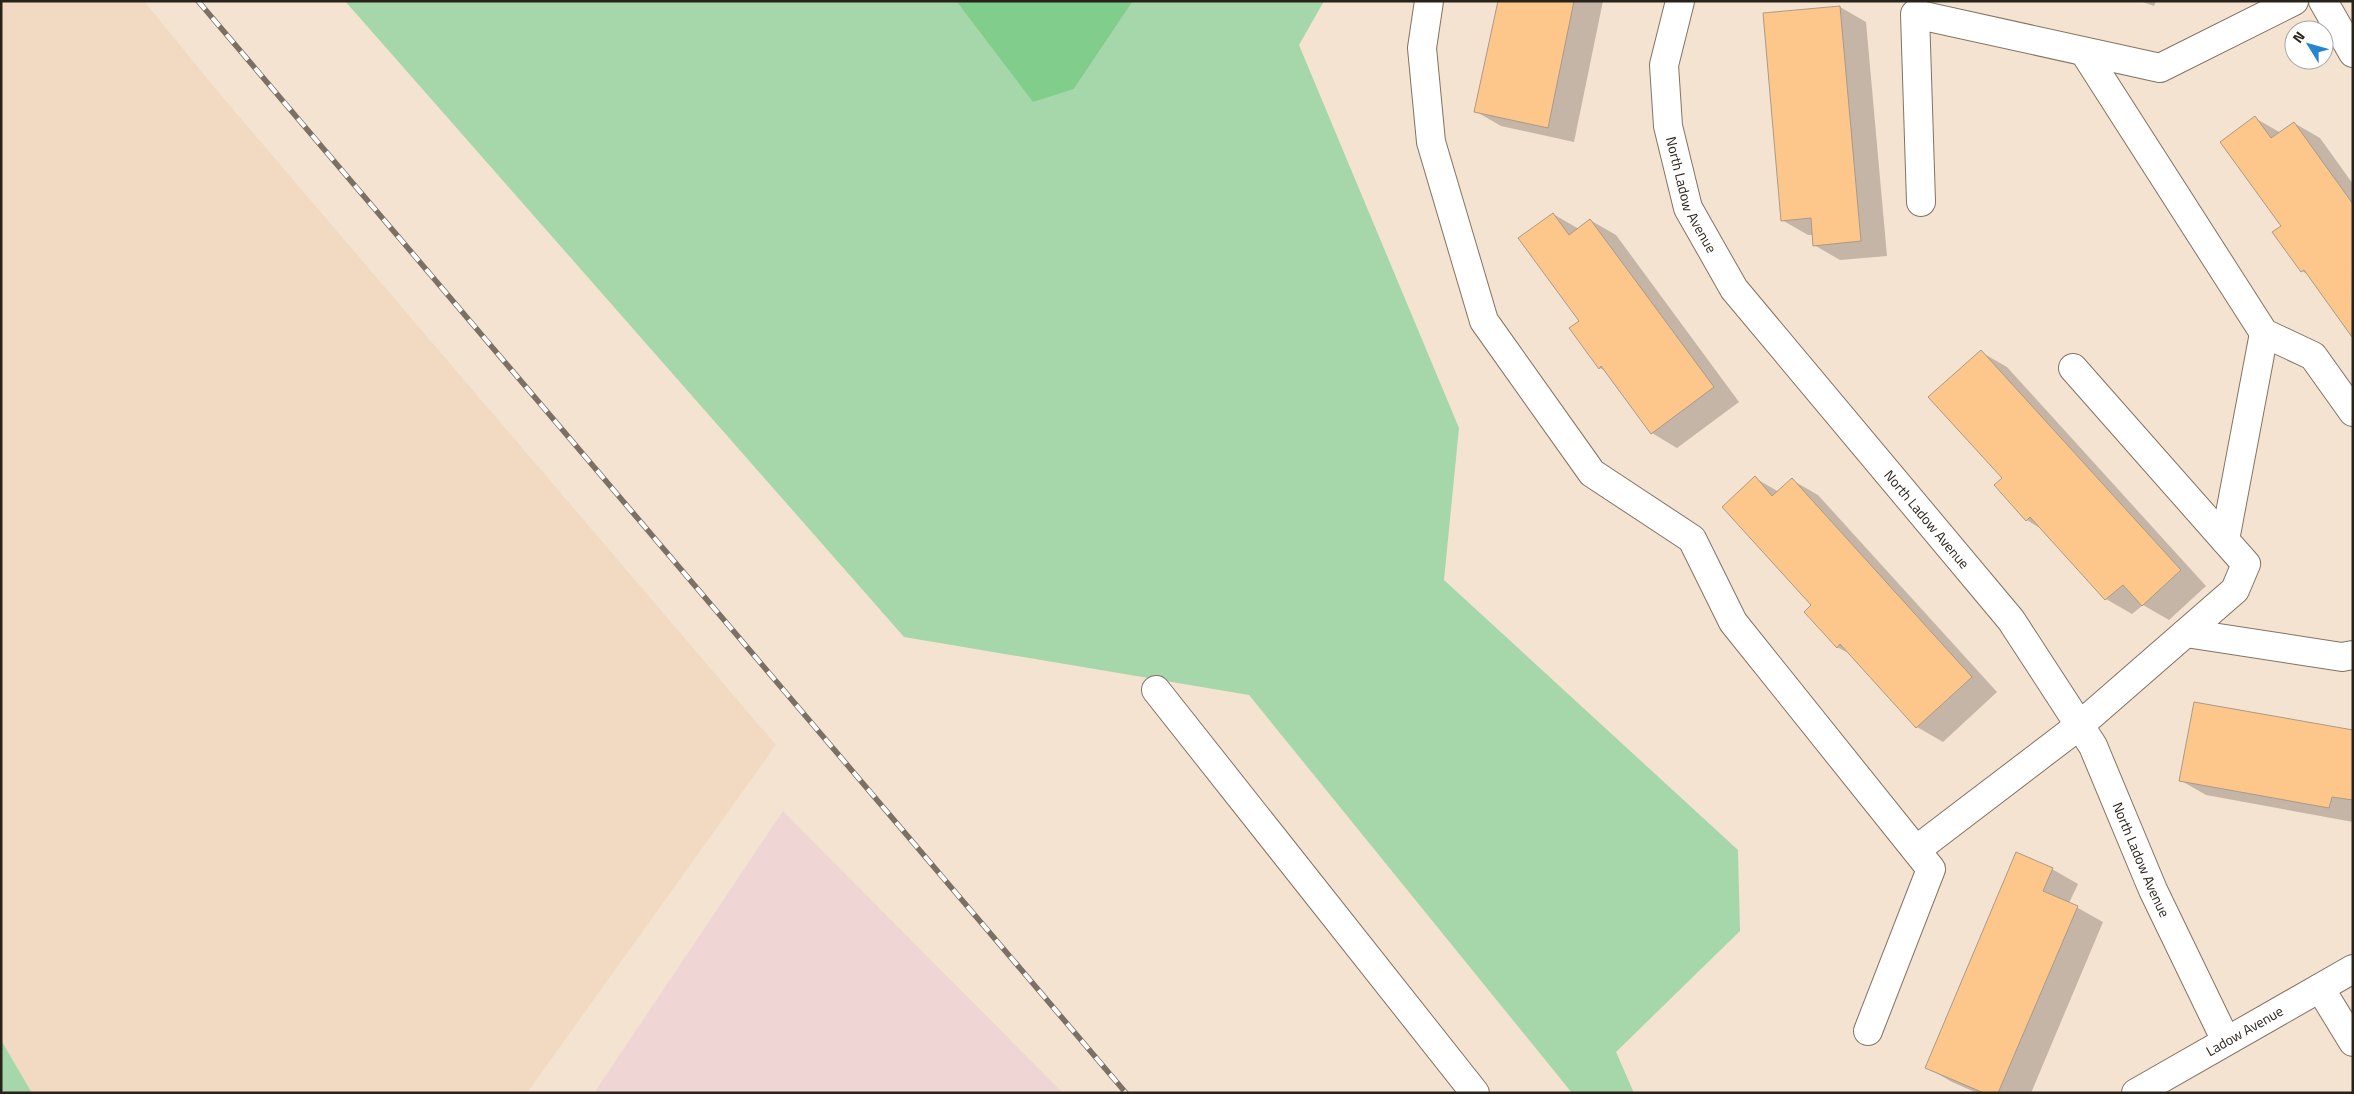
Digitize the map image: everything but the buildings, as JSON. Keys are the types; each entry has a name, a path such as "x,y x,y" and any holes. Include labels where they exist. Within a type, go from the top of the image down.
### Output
{"street":[{"path":"1429,1 1422,48 1431,142 1484,321 1592,473 1692,539 1733,622 1931,869 1868,1031"},
{"name":"North Ladow Avenue","path":"1680,1 1664,65 1668,126 1688,208 1734,289 2011,620 2080,725 2093,746 2153,890 2226,1041"},
{"path":"1921,202 1915,14 2160,68 2294,1"},
{"path":"2322,1 2353,53"},
{"path":"2084,52 2264,333 2313,356 2353,412"},
{"path":"2225,540 2264,333"},
{"path":"1916,850 2080,725 2235,590 2246,564 2073,368"},
{"path":"2186,633 2342,657 2353,655"},
{"path":"1156,690 1475,1093"},
{"name":"Ladow Avenue","path":"2136,1093 2353,969"},
{"path":"2320,988 2353,1042"}],"shaded area":[{"path":"1,1 144,1 219,93 776,745 527,1093 32,1093 1,1040"},
{"path":"783,811 1063,1093 594,1093"}],"green space":[{"path":"345,1 956,1 1033,101 1074,89 1133,1 1324,1 1299,45 1459,428 1444,580 1738,850 1740,931 1616,1052 1634,1093 1572,1093 1249,695 904,637"},
{"path":"956,1 1133,1 1074,89 1033,102"},
{"path":"1,1040 32,1093 1,1093"}],"railway":[{"path":"198,1 1126,1093"}]}
